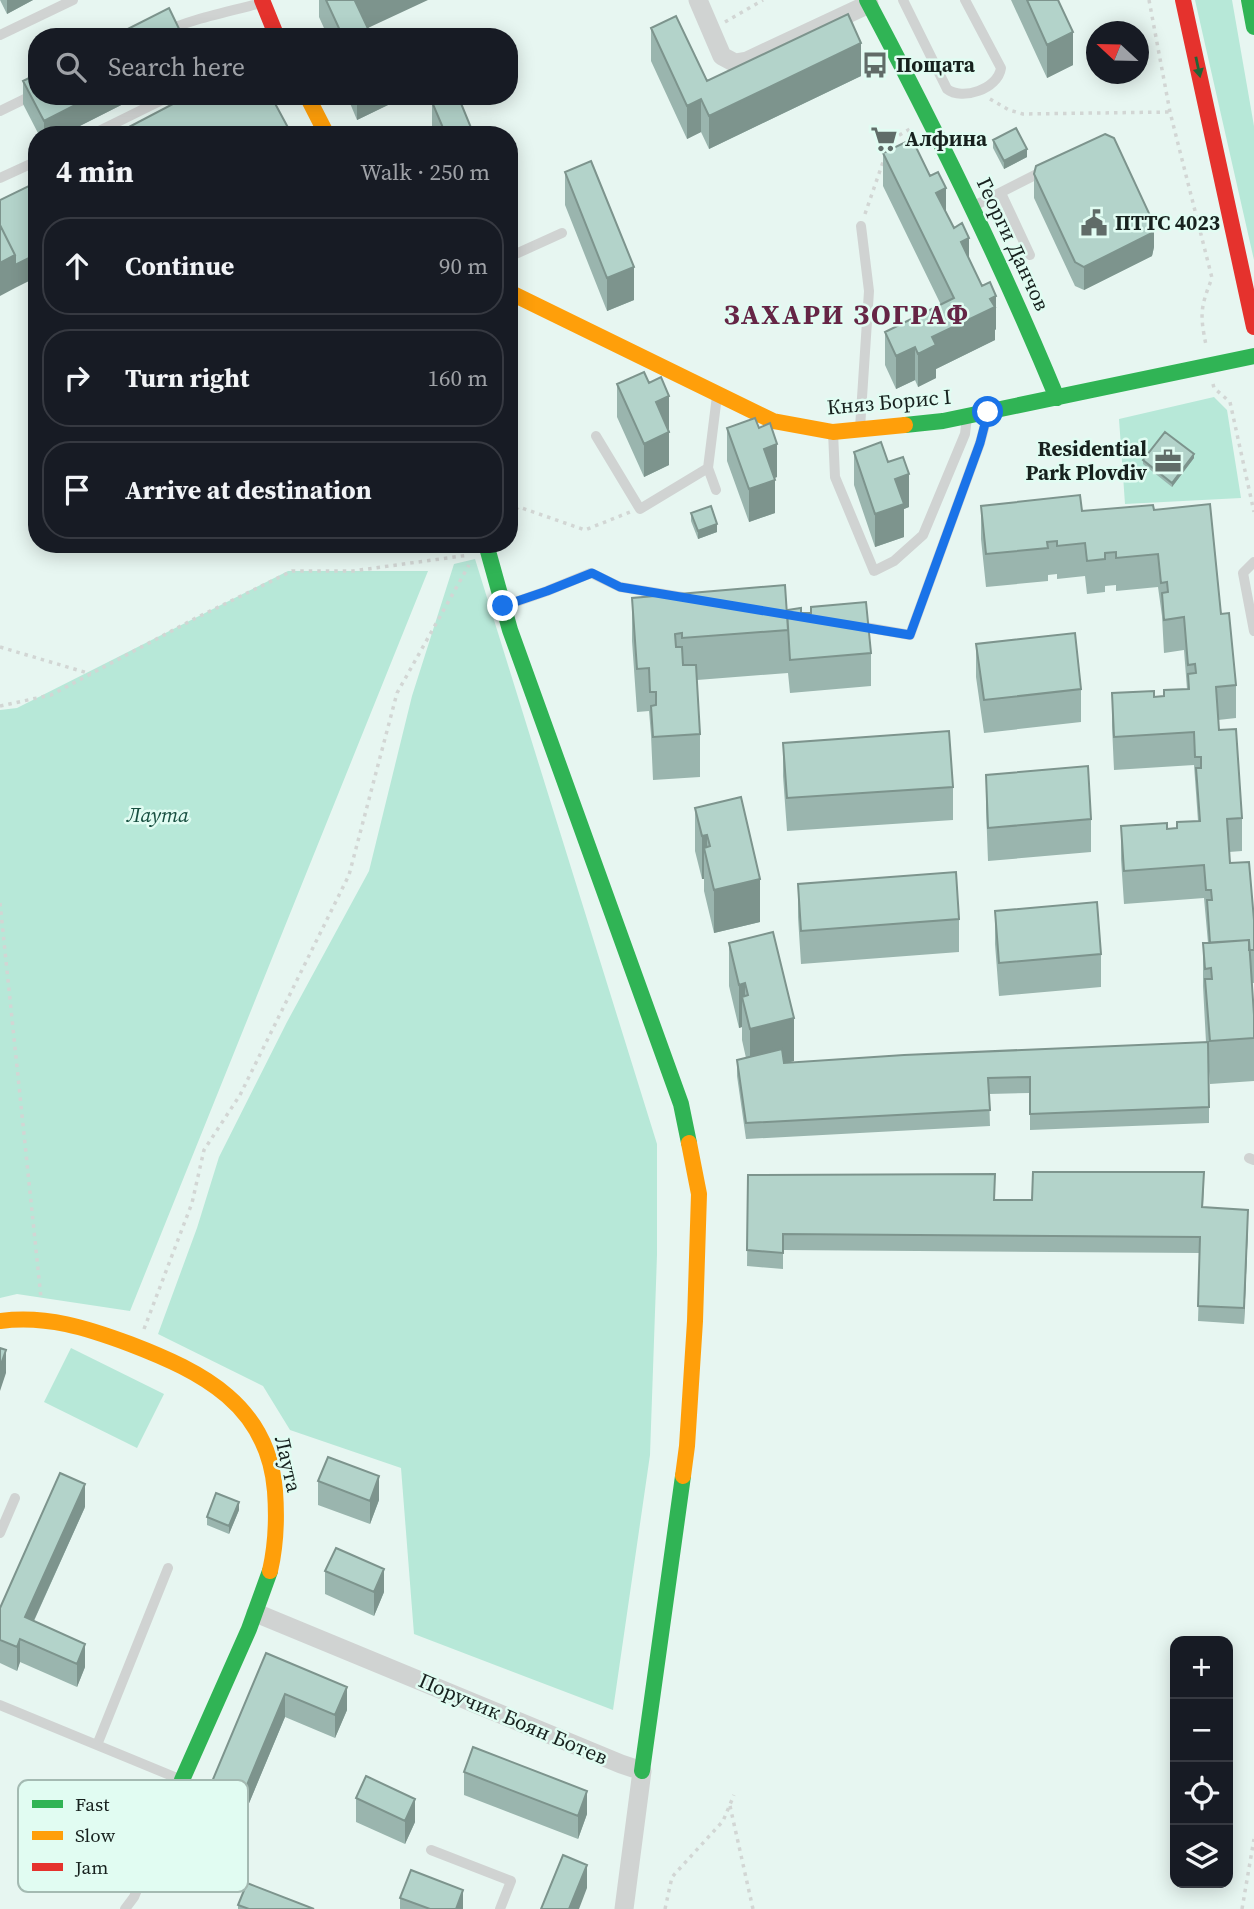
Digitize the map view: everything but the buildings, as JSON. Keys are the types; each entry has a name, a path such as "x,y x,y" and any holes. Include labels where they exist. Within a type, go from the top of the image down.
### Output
{"street":[{"path":"698,0 709,31 722,56 735,63 747,61 872,1"},
{"path":"1183,0 1254,327"},
{"path":"1249,0 1254,27"},
{"path":"264,1 274,28"},
{"name":"Георги Данчов","path":"872,1 973,206 1023,314 1057,398"},
{"path":"312,105 322,126"},
{"name":"Княз Борис I","path":"518,296 773,421 833,432 943,421 1254,356"},
{"path":"477,553 503,606 681,1104 699,1194 687,1446 624,1909"},
{"name":"Лаута","path":"0,1321 42,1317 95,1331 167,1358 197,1374 225,1394 246,1413 263,1437 274,1479 277,1524 271,1568 256,1613 182,1780"},
{"name":"Поручик Боян Ботев","path":"256,1613 642,1771"}],"lane":[{"path":"0,36 72,0"},
{"path":"903,0 947,89 962,95 995,82 1000,76 1001,68 965,0"},
{"path":"171,28 264,1"},
{"path":"0,111 28,97"},
{"path":"109,126 152,105"},
{"path":"973,206 1057,164"},
{"path":"0,178 28,165"},
{"path":"1001,193 1030,254"},
{"path":"860,429 869,291 861,226"},
{"path":"518,253 562,233"},
{"path":"716,490 708,468 718,396"},
{"path":"844,624 910,635 980,443 988,412"},
{"path":"833,432 835,477 874,571 894,561 923,535 965,434 968,416"},
{"path":"596,436 640,509 708,468"},
{"path":"1254,562 1243,573 1254,631"},
{"path":"503,606 592,573 620,587 699,600"},
{"path":"0,1533 15,1498"},
{"path":"97,1745 168,1569"},
{"path":"0,1705 182,1780"},
{"path":"431,1850 511,1881 500,1909"},
{"path":"125,1909 136,1892"}],"path":[{"path":"709,31 763,0"},
{"path":"1149,0 1170,112 1212,278 1200,317"},
{"path":"977,91 1009,110 1023,114 1170,112"},
{"path":"861,226 889,143 931,118"},
{"path":"1213,388 1230,402 1254,512"},
{"path":"518,508 584,530 640,509"},
{"path":"0,706 51,695 196,618 292,571 353,570 470,553"},
{"path":"137,1347 192,1203 204,1150 240,1095 349,875 397,693 476,553"},
{"path":"0,647 93,674"},
{"path":"0,903 42,1317"},
{"path":"665,1909 672,1877 723,1821 734,1795"},
{"path":"730,1806 753,1909"},
{"path":"1242,1909 1254,1839"}],"green space":[{"path":"1195,0 1232,0 1254,126 1254,260"},
{"path":"1214,397 1227,410 1241,498 1125,504 1119,419"},
{"path":"475,559 657,1144 657,1255 650,1455 613,1710 414,1634 401,1468 290,1430 263,1386 158,1334 197,1228 219,1157 287,1022 369,871 412,696 454,564"},
{"name":"Лаута","path":"288,571 428,571 130,1311 17,1294 0,1298 0,710 17,708"},
{"path":"71,1348 164,1394 137,1448 44,1402"}],"traffic: fast":[{"path":"867,0 967,197 1057,398"},
{"path":"1249,0 1254,27"},
{"path":"905,425 943,421 1254,356"},
{"path":"489,553 510,630 681,1104 689,1143"},
{"path":"642,1771 683,1476"},
{"path":"182,1780 249,1629 270,1571"}],"traffic: slow":[{"path":"312,105 322,126"},
{"path":"518,296 773,421 833,432 905,425"},
{"path":"683,1476 695,1321 699,1194 689,1143"},
{"path":"0,1321 50,1321 98,1333 182,1367 227,1396 245,1414 260,1436 270,1461 276,1511 270,1571"}],"traffic: jam":[{"path":"262,0 273,28"},
{"path":"1183,0 1254,327"}],"place":[{"name":"Пощата","path":"875,65"},
{"name":"Алфина","path":"884,139"},
{"name":"ПТТС 4023","path":"1094,223"},
{"name":"Residential Park Plovdiv","path":"1168,461"}],"district":[{"name":"ЗАХАРИ ЗОГРАФ","path":"847,314"}],"route":[{"path":"503,606 592,573 620,587 910,635 985,429 988,412"}]}
